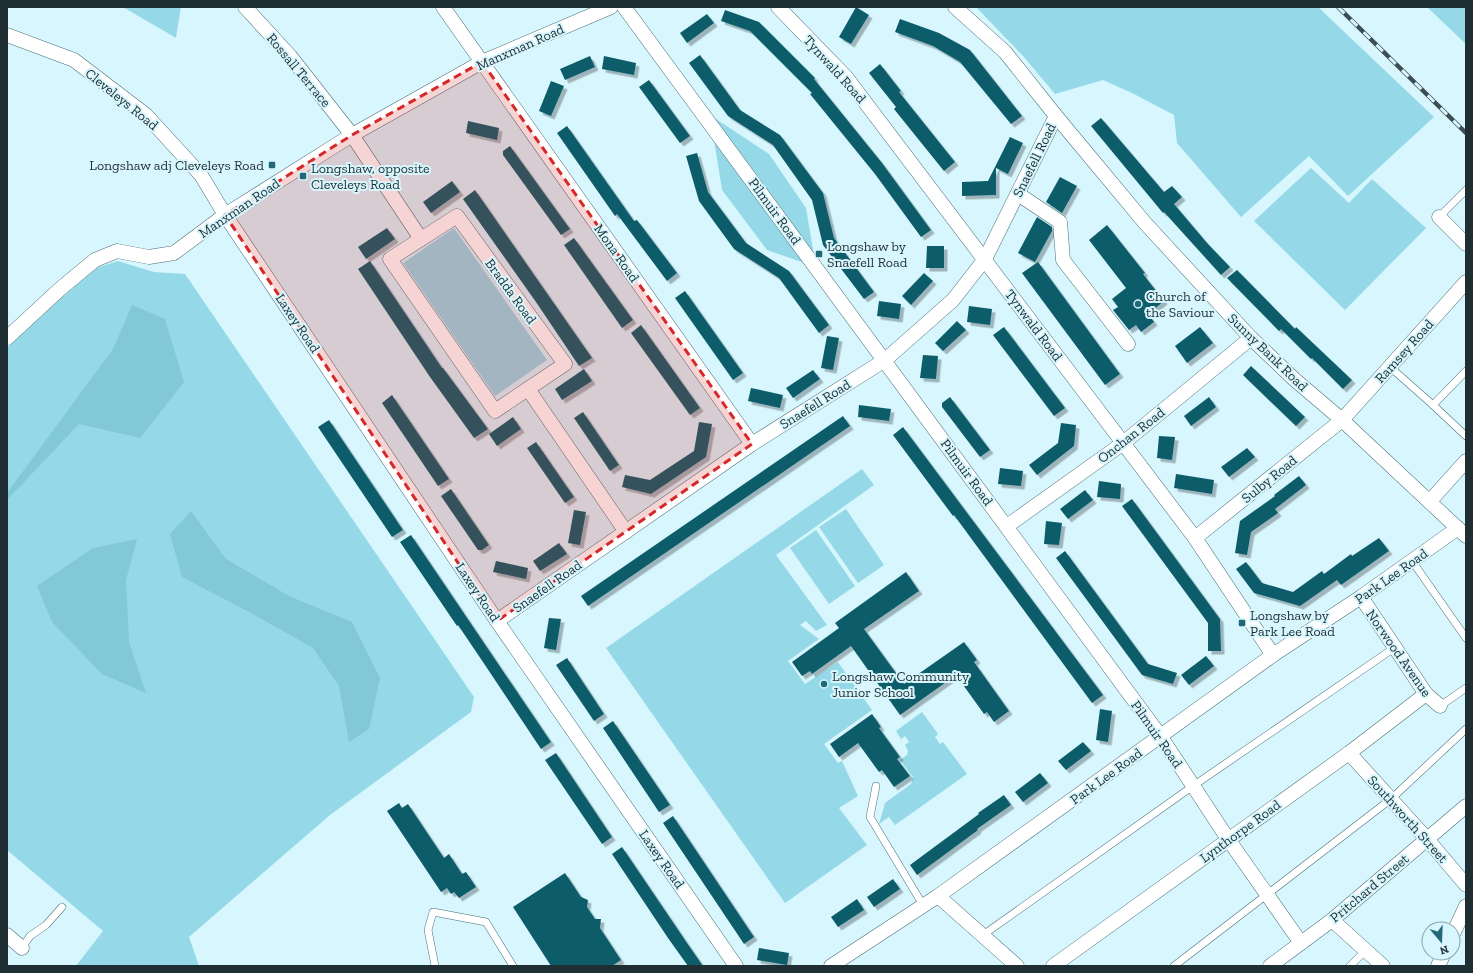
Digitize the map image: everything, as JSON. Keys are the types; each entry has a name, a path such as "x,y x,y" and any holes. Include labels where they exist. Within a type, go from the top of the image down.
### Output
{"street":[{"name":"Rossall Terrace","path":"245,7 290,56 352,134"},
{"name":"Mona Road","path":"443,7 752,444"},
{"name":"Manxman Road","path":"7,338 60,289 95,260 117,251 148,257 174,253 225,215 352,134 482,62 611,7"},
{"name":"Pilmuir Road","path":"624,7 1161,737 1228,839 1301,943"},
{"name":"Tynwald Road","path":"778,7 846,77 985,259 1122,444 1195,538 1274,655"},
{"path":"955,7 1005,52 1056,116"},
{"name":"Cleveleys Road","path":"7,35 74,60 146,115 201,175 225,215"},
{"name":"Snaefell Road","path":"497,621 752,444 885,360 953,300 985,259 1056,116"},
{"name":"Sunny Bank Road","path":"1056,116 1145,224 1251,338 1294,379 1342,420 1462,532"},
{"path":"352,134 421,239"},
{"path":"1018,194 1060,222 1063,260 1128,344"},
{"name":"Laxey Road","path":"225,215 497,621 736,966"},
{"name":"Bradda Road","path":"457,216 565,364 495,411 390,259 421,239 457,216"},
{"path":"1439,217 1466,244"},
{"name":"Ramsey Road","path":"1342,420 1466,282"},
{"name":"Onchan Road","path":"1007,526 1122,444 1251,338"},
{"path":"528,389 626,532"},
{"name":"Sulby Road","path":"1195,538 1342,420"},
{"path":"1430,501 1466,461"},
{"name":"Park Lee Road","path":"830,966 938,896 1274,655 1412,561 1462,532"},
{"name":"Norwood Avenue","path":"1361,597 1426,694 1440,706"},
{"name":"Lynthorpe Road","path":"1053,966 1349,753 1426,694"},
{"name":"Southworth Street","path":"1349,753 1427,839 1466,885"},
{"name":"Pritchard Street","path":"1270,966 1332,920 1466,806"},
{"path":"938,896 1017,966"},
{"path":"1459,921 1466,906"},
{"path":"1332,920 1383,966"},
{"path":"7,935 22,948"}],"lane":[{"path":"1439,217 1466,190"},
{"path":"1390,367 1466,436"},
{"path":"1433,405 1466,371"},
{"path":"1412,561 1466,638"},
{"path":"982,935 1193,786 1394,648"},
{"path":"1440,706 1466,688"},
{"path":"1174,966 1391,799 1466,729"},
{"path":"876,786 870,817 923,905"},
{"path":"22,948 30,936 46,925 62,907"},
{"path":"435,966 428,930 432,912 486,922 513,966"},
{"path":"1350,966 1365,951"}],"highlighted area":[{"path":"482,62 752,444 497,621 225,215 352,135"}],"shaded area":[{"path":"123,7 181,7 176,38"},
{"path":"976,7 1318,7 1434,117 1348,196 1309,156 1241,217 1177,143 1174,115 1103,80 1055,94 1024,57"},
{"path":"1427,7 1466,7 1466,44"},
{"path":"710,115 769,154 806,208 816,267 767,250 722,190"},
{"path":"1311,168 1349,203 1372,179 1426,228 1345,310 1254,221"},
{"path":"454,228 547,360 495,396 403,263"},
{"path":"118,261 154,272 185,274 474,697 471,712 330,815 189,937 199,966 76,966 103,931 7,850 7,348 27,328 96,268"},
{"path":"132,305 165,319 184,382 140,438 79,424 7,500 7,493 113,349"},
{"path":"862,469 874,485 776,555 827,625 816,631 806,621 800,625 819,639 788,661 805,684 838,662 872,710 824,744 838,763 842,761 858,796 839,808 867,845 785,903 606,648"},
{"path":"846,509 884,565 858,583 819,527"},
{"path":"191,511 226,559 289,596 352,622 380,678 369,729 349,742 339,686 313,648 251,613 182,577 170,534"},
{"path":"816,530 855,586 829,604 790,548"},
{"path":"137,539 126,580 129,642 146,693 102,674 52,622 37,586 93,548"},
{"path":"922,712 938,734 935,737 940,744 943,742 967,774 895,825 889,817 879,824 885,803 911,784 913,777 900,760 907,755 908,751 905,745 909,742 905,736 901,739 896,731"}],"building":[{"path":"856,7 869,15 851,44 839,37"},
{"path":"725,10 759,22 815,78 814,79 882,163 931,230 921,237 875,174 810,94 812,93 750,31 721,21"},
{"path":"707,14 714,23 687,43 680,33"},
{"path":"900,19 939,33 970,50 1022,116 1011,124 960,62 933,46 895,32"},
{"path":"700,55 740,110 780,135 823,193 834,238 874,292 864,299 823,245 812,200 773,145 728,116 689,63"},
{"path":"590,56 595,67 565,80 560,69"},
{"path":"604,56 636,63 634,75 602,69"},
{"path":"880,64 901,91 899,92 955,162 944,171 894,109 896,107 869,73"},
{"path":"649,80 690,136 680,143 639,87"},
{"path":"551,81 564,86 551,116 539,111"},
{"path":"1101,118 1164,192 1172,186 1182,197 1174,204 1207,243 1230,267 1221,275 1164,212 1163,213 1091,126"},
{"path":"468,121 499,128 497,140 466,133"},
{"path":"567,126 634,221 637,220 677,273 667,281 617,214 615,216 557,133"},
{"path":"1010,137 1023,143 1008,174 996,168 996,195 962,196 962,182 988,181"},
{"path":"510,146 570,229 561,235 503,155 503,151"},
{"path":"697,153 708,192 746,243 789,271 829,325 819,333 779,278 734,249 699,201 686,156"},
{"path":"1060,177 1077,186 1062,213 1046,202"},
{"path":"452,181 460,192 431,213 423,202"},
{"path":"475,190 592,358 579,366 463,199"},
{"path":"1037,217 1052,227 1052,231 1035,262 1018,253"},
{"path":"1107,225 1145,273 1143,274 1164,301 1148,314 1154,322 1141,332 1136,325 1129,330 1113,310 1118,307 1112,299 1126,288 1089,240"},
{"path":"387,228 395,239 366,259 358,247"},
{"path":"574,238 633,320 622,328 564,245"},
{"path":"927,246 944,246 944,268 926,268"},
{"path":"370,261 442,368 488,429 474,438 430,377 358,269"},
{"path":"1038,262 1120,374 1105,385 1022,273"},
{"path":"1237,270 1295,329 1296,327 1352,380 1343,389 1281,329 1279,331 1227,278"},
{"path":"924,273 933,281 911,305 902,296"},
{"path":"685,291 743,373 733,380 675,298"},
{"path":"879,301 901,304 899,319 877,316"},
{"path":"969,306 992,309 990,325 967,322"},
{"path":"957,321 966,330 943,351 935,343"},
{"path":"641,325 700,408 690,415 631,333"},
{"path":"1004,327 1065,408 1054,416 993,335"},
{"path":"1200,327 1213,343 1187,363 1175,346"},
{"path":"827,336 839,338 833,370 821,368"},
{"path":"923,355 938,356 936,379 920,378"},
{"path":"1251,366 1305,417 1296,426 1243,375"},
{"path":"584,369 592,381 562,400 555,389"},
{"path":"813,370 820,379 793,398 786,388"},
{"path":"751,388 783,395 780,408 748,401"},
{"path":"392,395 449,479 438,486 382,403"},
{"path":"950,397 990,450 980,457 942,407 942,403"},
{"path":"1209,397 1216,407 1191,426 1184,416"},
{"path":"859,405 891,409 889,421 858,417"},
{"path":"583,412 619,465 610,471 574,418"},
{"path":"843,416 850,426 588,606 581,596"},
{"path":"513,417 521,429 497,446 489,434"},
{"path":"329,420 403,530 392,537 318,427"},
{"path":"699,422 712,424 706,457 651,494 622,487 625,475 650,480 694,451"},
{"path":"1061,423 1076,425 1074,446 1037,475 1029,465 1058,443"},
{"path":"903,427 1103,695 1092,703 954,515 953,516 893,435"},
{"path":"1159,436 1175,437 1172,460 1157,458"},
{"path":"536,442 574,497 565,503 527,448"},
{"path":"1247,448 1255,457 1229,477 1221,467"},
{"path":"1000,468 1023,471 1021,486 998,484"},
{"path":"1176,474 1214,480 1212,494 1174,488"},
{"path":"1299,476 1306,485 1275,509 1278,513 1251,532 1247,555 1235,553 1240,521 1275,496 1274,495"},
{"path":"1099,481 1121,484 1120,499 1097,497"},
{"path":"451,489 489,545 482,550 478,550 441,496"},
{"path":"1085,490 1093,500 1068,519 1060,509"},
{"path":"1132,499 1220,619 1221,651 1208,651 1208,623 1122,506"},
{"path":"574,510 586,512 580,545 568,543"},
{"path":"1046,521 1062,523 1059,545 1044,544"},
{"path":"411,535 551,742 541,749 458,625 457,626 400,542"},
{"path":"1379,538 1389,551 1341,585 1337,580 1300,606 1254,593 1236,569 1246,562 1262,583 1293,592 1322,571 1324,574 1351,554 1352,556"},
{"path":"559,543 567,554 540,571 533,561"},
{"path":"1065,551 1148,664 1177,673 1173,684 1142,675 1056,558"},
{"path":"496,561 528,568 526,579 493,572"},
{"path":"906,572 919,591 864,629 904,684 964,642 977,660 974,662 1009,711 994,722 987,712 984,714 956,675 900,715 851,646 812,674 810,671 802,676 792,662 839,628 835,623"},
{"path":"549,618 561,619 556,650 544,648"},
{"path":"1206,656 1214,666 1189,685 1181,675"},
{"path":"567,658 604,714 594,721 556,665"},
{"path":"1100,709 1112,711 1108,742 1096,740"},
{"path":"872,714 881,727 879,728 900,757 897,759 910,776 894,787 882,770 879,772 858,743 839,757 830,744"},
{"path":"613,721 670,805 659,812 603,728"},
{"path":"1083,742 1091,751 1066,770 1058,761"},
{"path":"556,753 612,837 602,844 545,760"},
{"path":"1040,773 1048,783 1023,802 1015,792"},
{"path":"1004,795 1011,805 917,875 910,865"},
{"path":"399,803 402,808 408,804 444,858 449,854 462,874 466,872 476,887 459,898 454,892 451,894 447,888 441,892 387,811"},
{"path":"673,816 754,937 744,944 663,823"},
{"path":"622,847 703,966 688,966 668,938 612,854"},
{"path":"565,873 581,897 588,900 587,907 595,919 601,919 600,928 621,960 612,966 551,966 513,907"},
{"path":"893,879 900,889 874,907 867,897"},
{"path":"857,899 864,910 838,927 831,917"},
{"path":"759,948 789,953 787,965 757,960"}],"railway":[{"path":"1338,7 1466,133"}],"place":[{"name":"Longshaw adj Cleveleys Road","path":"272,165"},
{"name":"Longshaw, opposite Cleveleys Road","path":"303,176"},
{"name":"Longshaw by Snaefell Road","path":"819,254"},
{"name":"Church of the Saviour","path":"1138,304"},
{"name":"Longshaw by Park Lee Road","path":"1242,623"},
{"name":"Longshaw Community Junior School","path":"824,684"}]}
